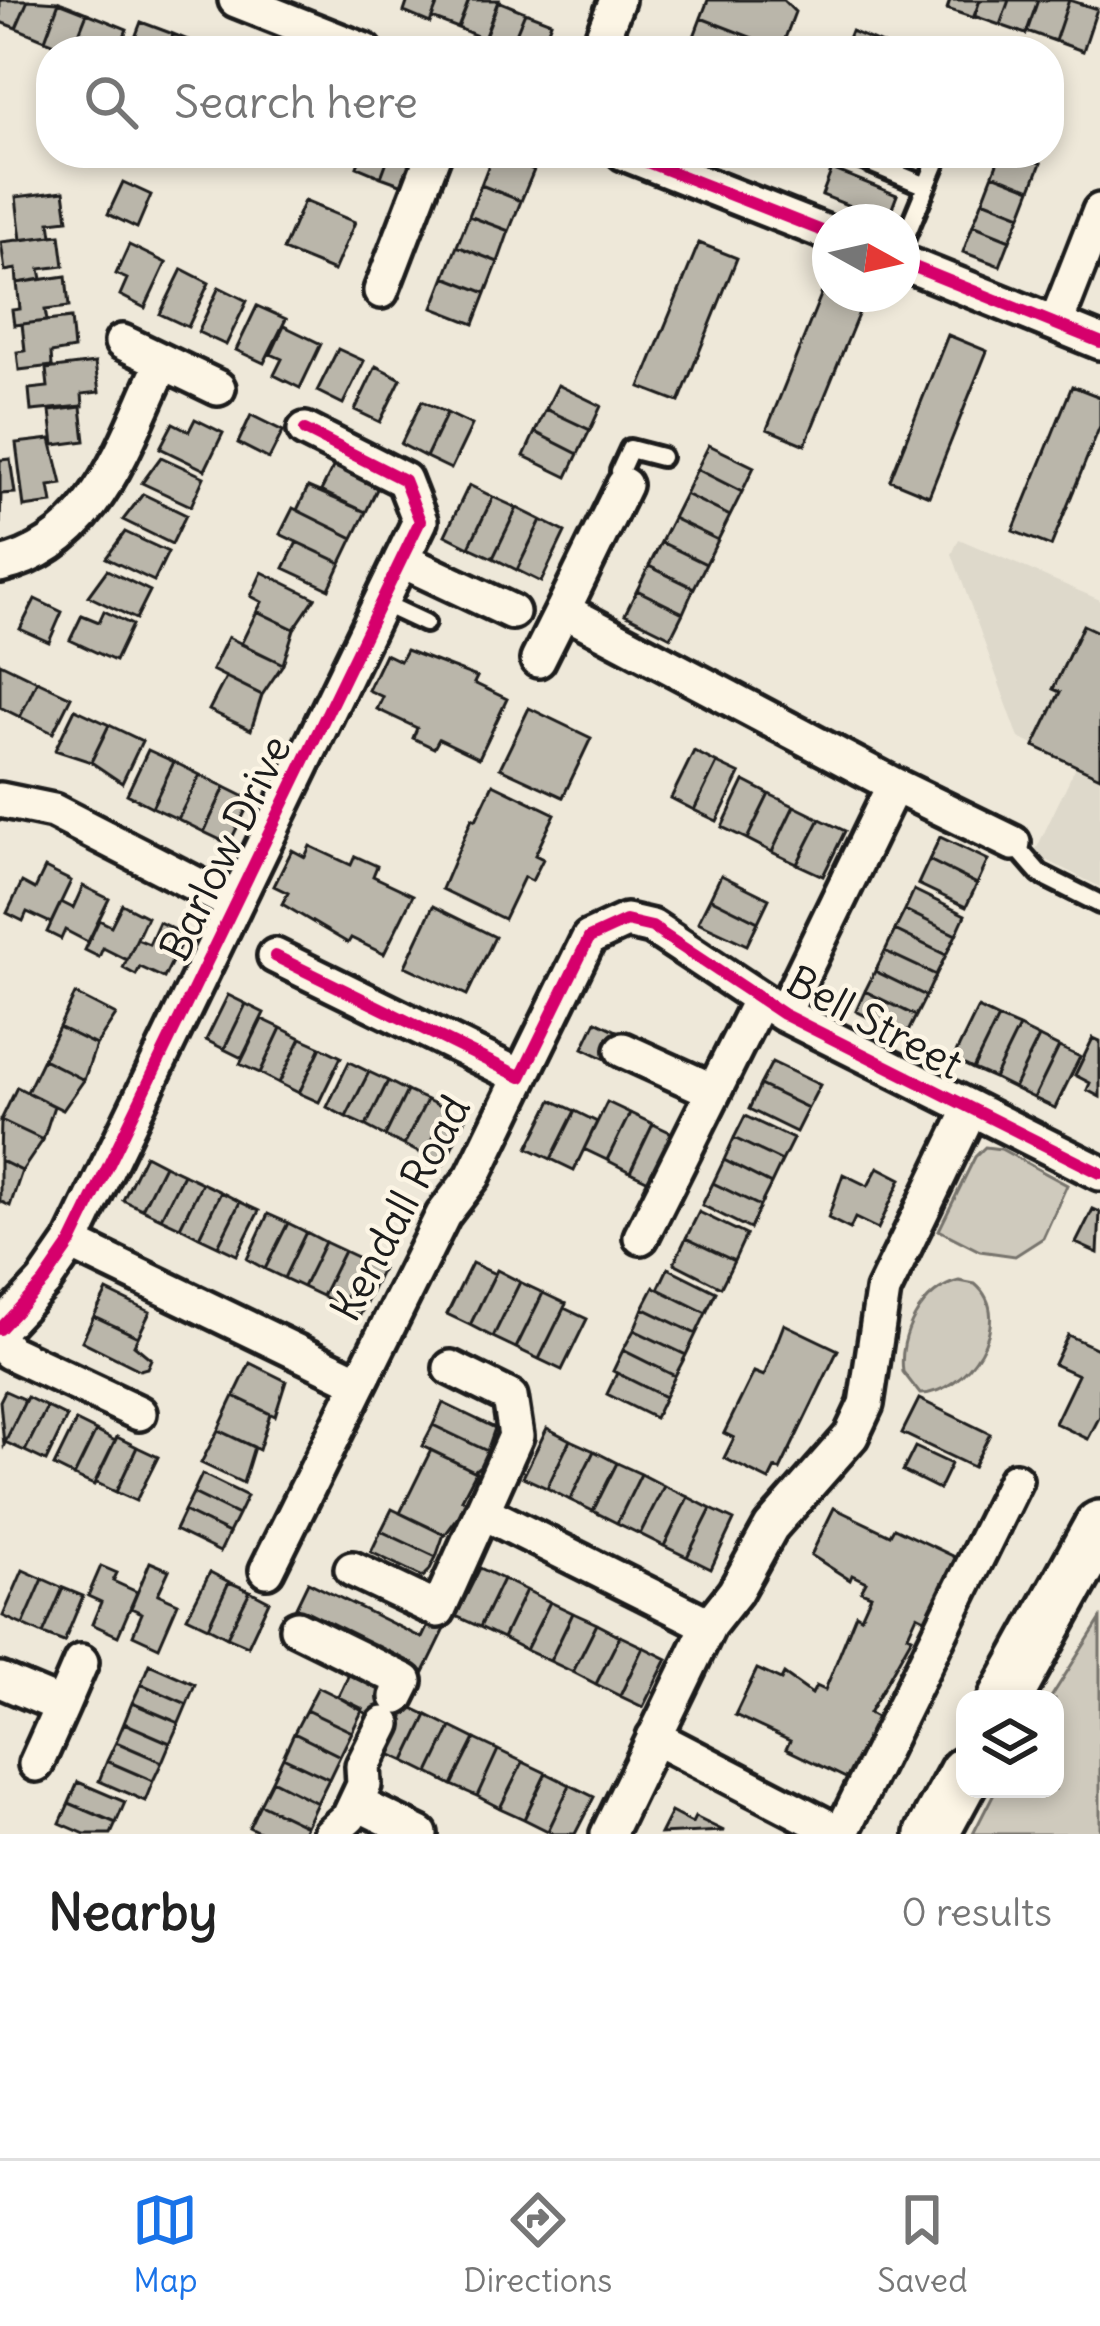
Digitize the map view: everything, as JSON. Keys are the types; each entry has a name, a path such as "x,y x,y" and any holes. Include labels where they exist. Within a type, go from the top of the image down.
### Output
{"main road":[{"path":"1010,1690 1100,1527"},
{"path":"932,1834 956,1790"}],"street":[{"path":"236,0 327,36"},
{"path":"603,36 617,0"},
{"path":"381,291 428,168"},
{"path":"662,168 812,227"},
{"path":"1056,323 1100,211"},
{"path":"920,269 1100,342"},
{"path":"122,342 218,388"},
{"path":"0,565 52,546 80,521 100,494 163,362"},
{"name":"Barlow Drive","path":"0,1329 44,1282 71,1243 420,521 404,481 305,430"},
{"path":"538,660 624,484"},
{"path":"401,560 512,612"},
{"path":"562,610 1013,843"},
{"name":"Bell Street","path":"771,1006 894,785"},
{"name":"Barlow Drive","path":"0,800 53,811 234,904"},
{"name":"Bell Street","path":"626,921 652,927 771,1006 1100,1173"},
{"name":"Kendall Road","path":"267,1570 443,1215 473,1176 589,938 626,921"},
{"name":"Kendall Road","path":"275,956 520,1076"},
{"path":"641,1237 711,1090 771,1006"},
{"path":"623,1050 711,1090"},
{"path":"608,1834 710,1624 735,1592 771,1527 851,1436 866,1404 883,1291 971,1109"},
{"name":"Kendall Road","path":"71,1243 359,1382"},
{"path":"0,1341 9,1352 139,1412"},
{"path":"352,1569 438,1610 516,1436 510,1397 451,1368"},
{"path":"654,1738 841,1834 1015,1480"},
{"path":"483,1512 710,1624"},
{"path":"297,1628 405,1681 363,1766 364,1785 356,1803 349,1817 329,1834"},
{"path":"36,1763 81,1662"},
{"path":"0,1680 62,1706"},
{"path":"356,1803 420,1834"}],"lane":[{"path":"883,168 926,186"},
{"path":"919,204 934,168"},
{"path":"624,484 620,471 630,449 661,457"},
{"path":"380,602 424,623"},
{"path":"1013,843 1040,874 1100,904"}],"shaded area":[{"path":"959,539 1100,600 1100,887 1034,854 1076,766 1019,738 952,554"},
{"path":"985,1147 1001,1149 1067,1185 1043,1238 1015,1256 980,1251 939,1230 975,1157"},
{"path":"959,1281 975,1284 987,1299 988,1334 969,1368 954,1382 920,1394 903,1372 904,1344 923,1304"},
{"path":"1100,1620 1100,1834 973,1834 991,1798 1064,1798 1064,1690 1056,1690"}],"building":[{"path":"0,0 28,0 16,28 0,22"},
{"path":"28,0 59,2 46,36 16,28"},
{"path":"408,0 439,0 430,23 404,12"},
{"path":"439,0 469,0 458,28 432,18"},
{"path":"469,0 499,0 485,36 458,28"},
{"path":"708,0 783,0 795,12 786,36 747,36 701,18"},
{"path":"950,0 980,0 974,18 947,9"},
{"path":"980,0 1009,0 1000,25 974,16"},
{"path":"1009,0 1038,0 1026,34 1000,25"},
{"path":"1038,0 1069,0 1057,36 1027,31"},
{"path":"1069,0 1097,9 1083,51 1064,44 1064,36 1057,36"},
{"path":"498,1 525,12 515,36 485,36"},
{"path":"59,2 87,13 78,36 46,36"},
{"path":"525,12 551,22 546,36 515,36"},
{"path":"87,13 127,29 124,36 78,36"},
{"path":"701,18 747,36 694,36"},
{"path":"141,22 173,34 172,36 136,36"},
{"path":"359,168 384,168 381,177"},
{"path":"384,168 413,168 406,186 381,177"},
{"path":"488,168 534,170 521,201 481,185"},
{"path":"995,168 1039,168 1031,189 993,174"},
{"path":"832,169 897,195 894,204 844,204 822,195"},
{"path":"993,174 1031,189 1021,215 983,200"},
{"path":"123,182 151,195 137,228 108,214"},
{"path":"481,185 521,201 509,231 469,216"},
{"path":"64,191 68,220 50,222 52,236 21,240 16,197"},
{"path":"983,200 1021,215 1010,240 973,225"},
{"path":"304,201 355,222 334,271 283,250"},
{"path":"469,216 509,231 498,262 457,246"},
{"path":"973,225 1010,240 1000,266 963,252"},
{"path":"60,235 64,266 40,269 42,279 17,283 16,269 5,271 1,242"},
{"path":"699,243 737,258 679,402 640,387"},
{"path":"129,245 166,263 145,308 120,295 127,279 116,274"},
{"path":"457,246 498,262 486,293 445,277"},
{"path":"182,269 209,283 188,327 160,314"},
{"path":"66,276 69,307 45,310 47,321 14,325 12,310 20,309 17,283"},
{"path":"445,277 486,293 474,324 433,308"},
{"path":"219,287 247,301 226,345 198,332"},
{"path":"257,306 286,319 264,363 236,350"},
{"path":"814,312 859,312 805,445 767,429"},
{"path":"71,318 74,349 51,353 52,366 19,370 17,352 25,351 22,324"},
{"path":"284,326 321,344 300,388 274,375 282,359 271,354"},
{"path":"948,335 987,351 929,496 890,480"},
{"path":"338,349 364,361 343,404 317,391"},
{"path":"95,363 99,392 82,394 83,406 31,411 29,389 48,387 46,369"},
{"path":"376,366 401,379 380,422 355,410"},
{"path":"558,385 601,406 590,430 546,409"},
{"path":"1072,386 1100,397 1100,426 1051,546 1013,531"},
{"path":"422,401 447,413 426,457 401,444"},
{"path":"81,407 85,441 54,445 50,411"},
{"path":"546,409 590,430 578,454 535,432"},
{"path":"447,413 472,425 451,469 426,457"},
{"path":"251,415 283,431 269,459 238,443"},
{"path":"195,419 223,433 205,470 160,448 173,423 189,431"},
{"path":"535,432 578,454 567,477 524,456"},
{"path":"51,439 62,484 49,486 52,503 24,507 16,443"},
{"path":"709,445 754,467 742,492 697,469"},
{"path":"161,457 204,477 191,506 142,483"},
{"path":"10,459 15,493 1,494 0,524 0,460"},
{"path":"334,465 378,487 366,512 321,491"},
{"path":"697,469 742,492 730,516 685,494"},
{"path":"469,485 493,497 469,547 445,535"},
{"path":"308,487 366,512 353,538 297,510"},
{"path":"143,494 186,515 172,544 123,520"},
{"path":"685,494 730,516 718,540 673,518"},
{"path":"493,497 517,508 493,558 469,547"},
{"path":"293,508 353,538 341,563 280,534"},
{"path":"517,508 541,520 517,570 493,558"},
{"path":"673,518 718,540 706,564 661,542"},
{"path":"541,520 565,532 541,582 517,570"},
{"path":"125,532 168,552 154,581 106,558"},
{"path":"297,542 341,563 329,589 284,568"},
{"path":"661,542 706,564 694,588 649,566"},
{"path":"649,566 694,588 683,613 637,590"},
{"path":"107,570 150,591 136,619 88,596"},
{"path":"262,572 315,598 294,629 257,611 262,602 251,596"},
{"path":"637,590 683,613 671,637 625,614"},
{"path":"35,599 62,612 49,642 20,629"},
{"path":"104,611 132,625 115,661 70,640 82,615 99,622"},
{"path":"257,611 294,629 283,664 241,644"},
{"path":"1083,625 1100,633 1100,777 1034,746 1060,692 1053,689"},
{"path":"228,637 283,664 262,695 212,670"},
{"path":"406,650 477,677 474,683 507,699 479,758 439,739 434,748 413,738 417,728 377,709 383,697 368,690 385,654 400,661"},
{"path":"0,663 37,681 20,717 0,707"},
{"path":"226,677 262,695 251,730 209,710"},
{"path":"37,681 71,697 53,733 20,717"},
{"path":"529,708 591,738 563,797 500,768"},
{"path":"75,709 109,725 91,762 55,750"},
{"path":"109,725 142,741 122,783 91,762"},
{"path":"148,750 174,762 152,807 127,794"},
{"path":"694,751 717,763 694,810 671,798"},
{"path":"174,762 200,775 178,819 152,807"},
{"path":"717,763 740,774 717,821 694,810"},
{"path":"200,775 225,787 204,832 178,819"},
{"path":"744,781 769,794 747,839 722,827"},
{"path":"493,784 555,814 535,855 543,859 532,881 524,877 504,919 442,889 472,818 476,820"},
{"path":"225,787 251,800 229,844 204,832"},
{"path":"769,794 794,806 772,852 747,839"},
{"path":"794,806 820,819 797,864 772,852"},
{"path":"820,819 845,831 823,876 797,864"},
{"path":"940,837 988,860 977,884 929,860"},
{"path":"310,846 351,865 355,856 377,866 373,876 413,895 384,954 351,938 348,943 282,904 288,893 274,886 292,850 305,857"},
{"path":"929,860 977,884 966,907 918,884"},
{"path":"45,868 71,881 51,923 27,912 23,921 7,913 22,882 35,889"},
{"path":"721,875 769,899 758,922 710,898"},
{"path":"83,886 109,899 88,942 65,930 61,939 47,932 61,902 73,908"},
{"path":"914,890 965,915 956,935 905,910"},
{"path":"710,898 758,922 747,945 698,922"},
{"path":"122,904 147,917 127,960 103,948 99,957 85,950 99,920 111,926"},
{"path":"433,906 495,937 467,995 405,966"},
{"path":"905,910 956,935 946,955 895,930"},
{"path":"159,922 185,935 164,978 140,967 136,975 123,968 137,939 149,944"},
{"path":"895,930 946,955 936,975 885,951"},
{"path":"885,951 936,975 926,996 875,971"},
{"path":"875,971 926,996 916,1016 865,991"},
{"path":"865,991 916,1016 906,1036 856,1011"},
{"path":"75,994 116,1015 96,1045 59,1027"},
{"path":"228,995 246,1004 224,1049 206,1040"},
{"path":"246,1004 264,1013 242,1058 224,1049"},
{"path":"978,1008 998,1018 973,1069 953,1059"},
{"path":"998,1018 1019,1027 994,1078 973,1069"},
{"path":"262,1019 281,1028 260,1073 240,1064"},
{"path":"596,1021 623,1034 610,1061 583,1048"},
{"path":"59,1027 96,1045 84,1080 43,1059"},
{"path":"1019,1027 1039,1037 1014,1088 994,1078"},
{"path":"281,1028 301,1038 279,1083 260,1073"},
{"path":"1039,1037 1059,1047 1034,1098 1014,1088"},
{"path":"301,1038 321,1047 299,1093 279,1083"},
{"path":"1093,1038 1100,1041 1100,1097 1087,1090 1090,1083 1075,1075"},
{"path":"321,1047 341,1057 319,1102 299,1093"},
{"path":"1059,1047 1080,1057 1055,1108 1034,1098"},
{"path":"43,1059 84,1080 63,1110 27,1092"},
{"path":"349,1062 369,1072 346,1117 327,1107"},
{"path":"772,1062 820,1085 808,1108 760,1085"},
{"path":"369,1072 388,1081 366,1126 346,1117"},
{"path":"388,1081 407,1091 385,1136 366,1126"},
{"path":"760,1085 808,1108 796,1132 749,1109"},
{"path":"17,1087 54,1106 43,1140 1,1120"},
{"path":"407,1091 427,1100 404,1145 385,1136"},
{"path":"427,1100 446,1109 424,1155 404,1145"},
{"path":"552,1100 575,1111 551,1159 528,1148"},
{"path":"607,1102 630,1113 607,1160 584,1149"},
{"path":"446,1109 465,1119 444,1164 424,1155"},
{"path":"575,1111 597,1122 574,1170 551,1159"},
{"path":"630,1113 653,1124 630,1172 607,1160"},
{"path":"745,1116 793,1139 782,1161 734,1138"},
{"path":"1,1120 43,1140 22,1171 0,1160"},
{"path":"653,1124 676,1135 653,1183 630,1172"},
{"path":"734,1138 782,1161 771,1184 724,1160"},
{"path":"145,1155 164,1165 142,1209 123,1200"},
{"path":"0,1160 22,1171 10,1206 0,1201"},
{"path":"724,1160 771,1184 760,1206 713,1183"},
{"path":"164,1165 183,1174 161,1218 142,1209"},
{"path":"878,1167 901,1179 878,1229 855,1218 850,1229 828,1218 843,1174 868,1186"},
{"path":"183,1174 202,1183 180,1227 161,1218"},
{"path":"202,1183 221,1192 199,1237 180,1227"},
{"path":"713,1183 760,1206 750,1229 702,1205"},
{"path":"221,1192 240,1202 218,1246 199,1237"},
{"path":"240,1202 259,1211 237,1255 218,1246"},
{"path":"1093,1209 1100,1212 1098,1253 1076,1243"},
{"path":"699,1212 746,1235 734,1261 686,1238"},
{"path":"268,1214 288,1223 265,1269 247,1259"},
{"path":"288,1223 306,1232 284,1278 265,1269"},
{"path":"306,1232 325,1242 303,1287 284,1278"},
{"path":"686,1238 734,1261 721,1287 674,1263"},
{"path":"325,1242 344,1251 322,1296 303,1287"},
{"path":"344,1251 363,1260 341,1306 322,1296"},
{"path":"363,1260 382,1269 360,1315 341,1306"},
{"path":"472,1263 495,1274 470,1325 447,1314"},
{"path":"668,1268 716,1292 706,1313 658,1289"},
{"path":"497,1270 520,1282 493,1337 470,1325"},
{"path":"520,1282 543,1293 516,1348 493,1337"},
{"path":"654,1287 706,1313 696,1334 643,1308"},
{"path":"107,1291 150,1312 138,1337 94,1316"},
{"path":"543,1293 566,1304 539,1359 516,1348"},
{"path":"564,1308 587,1319 562,1370 539,1359"},
{"path":"643,1308 696,1334 686,1355 634,1330"},
{"path":"94,1316 138,1337 134,1345 151,1359 147,1368 140,1370 82,1341"},
{"path":"784,1324 838,1350 780,1470 775,1468 769,1480 724,1458 734,1438 724,1433 754,1372 764,1376"},
{"path":"634,1330 686,1355 675,1376 623,1350"},
{"path":"1068,1335 1100,1350 1100,1416 1088,1439 1055,1423 1078,1375 1054,1364"},
{"path":"623,1350 675,1376 665,1397 613,1371"},
{"path":"250,1363 286,1381 275,1416 234,1396"},
{"path":"617,1373 665,1397 655,1418 607,1394"},
{"path":"5,1391 25,1400 4,1445 0,1401"},
{"path":"234,1396 270,1414 259,1450 218,1430"},
{"path":"27,1397 47,1407 25,1451 5,1442"},
{"path":"919,1399 990,1434 973,1467 902,1433"},
{"path":"443,1403 495,1428 487,1451 433,1425"},
{"path":"47,1407 67,1417 46,1461 25,1451"},
{"path":"76,1421 96,1431 74,1476 54,1466"},
{"path":"433,1425 487,1451 480,1466 474,1471 422,1446"},
{"path":"547,1428 570,1440 547,1488 523,1477"},
{"path":"218,1430 254,1447 243,1483 201,1463"},
{"path":"96,1431 115,1441 94,1485 74,1476"},
{"path":"117,1437 137,1447 116,1492 95,1482"},
{"path":"570,1440 594,1451 570,1500 547,1488"},
{"path":"137,1447 158,1457 136,1501 116,1492"},
{"path":"915,1447 951,1464 939,1489 903,1471"},
{"path":"431,1450 476,1472 462,1499 469,1502 445,1535 400,1513"},
{"path":"594,1451 617,1463 593,1511 570,1500"},
{"path":"617,1463 641,1474 617,1523 593,1511"},
{"path":"202,1474 247,1496 238,1515 193,1493"},
{"path":"641,1474 664,1486 640,1534 617,1523"},
{"path":"664,1486 688,1497 664,1546 640,1534"},
{"path":"193,1493 238,1515 229,1533 184,1511"},
{"path":"688,1497 711,1509 687,1557 664,1546"},
{"path":"834,1508 890,1535 894,1528 957,1558 927,1620 917,1615 908,1635 912,1637 869,1713 878,1718 848,1779 786,1749 790,1741 735,1715 757,1669 781,1680 784,1674 812,1694 816,1686 825,1690 856,1614 861,1617 871,1595 861,1591 866,1582 852,1575 850,1580 811,1555"},
{"path":"392,1509 444,1534 436,1557 381,1531"},
{"path":"711,1509 734,1520 711,1569 687,1557"},
{"path":"184,1511 229,1533 220,1552 175,1530"},
{"path":"381,1531 436,1557 429,1571 423,1577 371,1552"},
{"path":"150,1562 169,1570 158,1594 178,1603 159,1647 133,1635 142,1613 131,1608"},
{"path":"101,1566 117,1573 113,1581 137,1592 118,1636 92,1624 101,1602 88,1596"},
{"path":"480,1568 503,1579 480,1627 456,1616"},
{"path":"23,1570 43,1579 23,1625 3,1616"},
{"path":"210,1572 229,1582 208,1627 187,1617"},
{"path":"43,1579 63,1588 43,1634 23,1625"},
{"path":"503,1579 526,1590 503,1638 480,1627"},
{"path":"229,1582 250,1591 227,1637 208,1627"},
{"path":"308,1582 422,1638 430,1621 445,1629 424,1672 295,1609"},
{"path":"63,1588 83,1596 64,1642 43,1634"},
{"path":"526,1590 550,1602 526,1650 503,1638"},
{"path":"250,1591 269,1601 248,1646 227,1637"},
{"path":"550,1602 573,1613 550,1661 526,1650"},
{"path":"573,1613 597,1624 573,1672 550,1661"},
{"path":"597,1624 620,1636 596,1684 573,1672"},
{"path":"620,1636 643,1647 620,1696 596,1684"},
{"path":"643,1647 667,1659 643,1707 620,1696"},
{"path":"149,1664 195,1684 187,1704 141,1684"},
{"path":"349,1674 405,1701 392,1728 338,1697"},
{"path":"141,1684 187,1704 179,1723 132,1703"},
{"path":"318,1687 363,1709 352,1732 306,1710"},
{"path":"132,1703 179,1723 170,1743 124,1723"},
{"path":"404,1704 427,1715 405,1761 381,1750"},
{"path":"306,1710 352,1732 340,1756 294,1733"},
{"path":"427,1715 451,1727 429,1773 405,1761"},
{"path":"124,1723 170,1743 162,1762 116,1742"},
{"path":"451,1727 475,1739 452,1785 429,1773"},
{"path":"294,1733 340,1756 329,1779 283,1757"},
{"path":"475,1739 498,1750 477,1796 452,1785"},
{"path":"116,1742 162,1762 153,1781 107,1761"},
{"path":"498,1750 523,1762 500,1808 477,1796"},
{"path":"283,1757 329,1779 317,1803 272,1780"},
{"path":"107,1761 153,1781 145,1801 99,1781"},
{"path":"523,1762 546,1773 524,1819 500,1808"},
{"path":"546,1773 570,1785 548,1831 524,1819"},
{"path":"272,1780 317,1803 306,1826 260,1804"},
{"path":"78,1782 125,1802 116,1823 69,1803"},
{"path":"570,1785 594,1797 575,1834 554,1834 548,1831"},
{"path":"69,1803 116,1823 111,1834 85,1834 60,1823"},
{"path":"260,1804 306,1826 302,1834 263,1834 249,1827"},
{"path":"671,1812 692,1823 695,1817 724,1831 660,1834"}],"cycle path":[{"path":"662,168 812,227"},
{"path":"920,269 1100,342"},
{"path":"0,1329 44,1282 71,1243 420,521 404,480 305,430"},
{"path":"275,956 521,1077 589,938 626,921 652,927 783,1014 1100,1173"}]}
